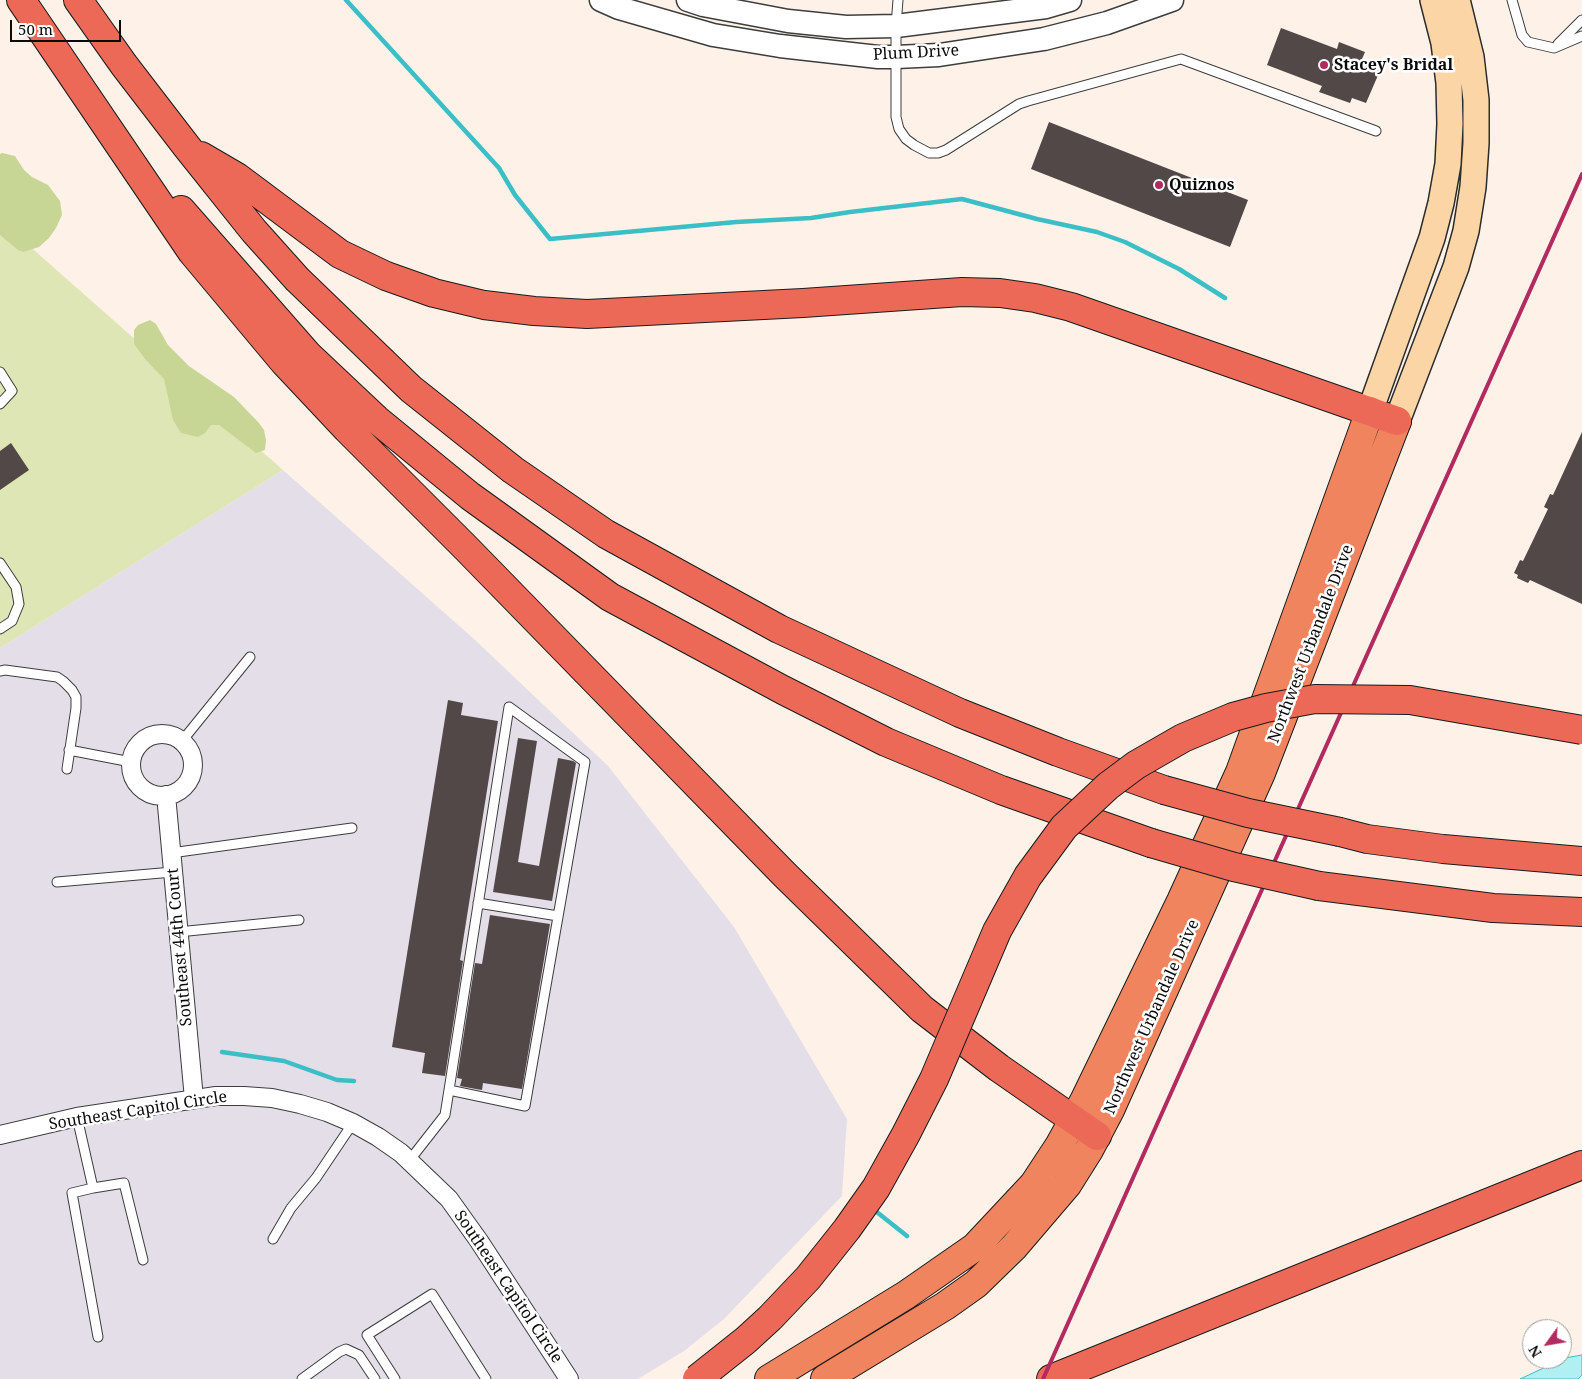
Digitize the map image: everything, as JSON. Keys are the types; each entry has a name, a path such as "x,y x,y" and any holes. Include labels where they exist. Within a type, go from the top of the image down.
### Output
{"highway":[{"path":"22,0 192,252 284,362 347,429 779,868 915,1002 999,1068 1097,1136"},
{"path":"78,0 124,65 187,148 254,231 297,279 411,389 513,470 606,534 779,630 951,709 1058,752 1164,790 1248,813 1368,839 1443,849 1582,861"},
{"path":"79,85 178,207 308,355 376,419 470,496 610,597 782,690 886,742 1001,790 1151,843 1234,867 1319,886 1493,908 1582,912"},
{"path":"187,148 237,177 340,254 386,276 434,293 484,305 534,311 587,314 803,303 948,293 1000,294 1035,298 1071,307 1397,421"},
{"name":"Northwest Urbandale Drive","path":"769,1379 938,1274 975,1247 1034,1184 1059,1146 1074,1120 1181,901 1240,772 1370,412"},
{"name":"Northwest Urbandale Drive","path":"825,1379 945,1306 976,1284 1014,1247 1067,1185 1097,1136 1261,773 1397,421"},
{"path":"697,1379 746,1340 797,1290 847,1229 876,1188 934,1079 1008,908 1028,876 1064,827 1108,786 1136,765 1183,738 1233,716 1315,699 1410,700 1582,730"},
{"path":"1051,1379 1582,1165"}],"main road":[{"name":"Northwest Urbandale Drive","path":"1370,412 1432,238 1448,164 1450,124 1449,83 1444,42 1433,0"},
{"name":"Northwest Urbandale Drive","path":"1397,421 1456,267 1466,231 1473,187 1476,144 1476,100 1471,57 1457,0"}],"street":[{"name":"Plum Drive","path":"601,0 619,8 714,36 780,46 878,57 939,55 1044,39 1107,23 1172,0"},
{"name":"Plum Drive","path":"688,0 703,5 788,21 846,27 896,26 1046,7 1070,0"},
{"path":"167,734 182,741 192,758 193,769 190,778 184,786 176,792 166,795 152,794 140,787 133,775 131,762 137,746 150,736 167,734"},
{"name":"Southeast 44th Court","path":"166,795 194,1099"},
{"name":"Southeast Capitol Circle","path":"0,1135 77,1117 194,1099 244,1096 272,1098 300,1104 353,1123 378,1137 409,1161 449,1199 479,1241 569,1379"}],"lane":[{"path":"898,0 896,26 896,116 899,129 906,139 929,153 938,154 946,150 1019,104 1182,60 1376,131"},
{"path":"1512,0 1522,35 1528,42 1554,48 1582,36"},
{"path":"1554,48 1582,20"},
{"path":"0,372 12,392 0,404"},
{"path":"0,563 16,587 19,604 12,621 0,628"},
{"path":"182,741 250,657"},
{"path":"0,671 5,670 57,677 68,685 76,697 67,769"},
{"path":"409,1161 445,1115 509,707 585,762 525,1106 449,1090"},
{"path":"70,750 131,762"},
{"path":"171,854 352,828"},
{"path":"57,882 173,872"},
{"path":"478,903 558,916"},
{"path":"178,932 299,920"},
{"path":"77,1117 93,1188"},
{"path":"273,1239 291,1208 316,1178 353,1123"},
{"path":"98,1337 72,1193 124,1183 143,1260"},
{"path":"395,1379 367,1335 432,1294 486,1379"},
{"path":"302,1379 346,1349 359,1355 375,1379"}],"shaded area":[{"path":"283,470 474,639 608,766 734,927 847,1119 842,1196 724,1319 684,1351 638,1379 0,1379 0,648"}],"green space":[{"path":"0,154 15,156 24,170 32,177 48,185 60,201 62,215 49,238 39,247 23,252 0,235"},
{"path":"0,220 283,470 0,648"},
{"path":"150,320 156,324 168,345 189,366 234,397 259,423 264,430 265,450 256,453 219,425 211,425 205,433 198,437 181,433 173,420 164,379 134,344 134,330 138,325"}],"water":[{"path":"1582,1355 1582,1375 1578,1379 1520,1379 1541,1369 1572,1369 1572,1357"}],"building":[{"name":"Stacey's Bridal","path":"1281,28 1337,49 1339,42 1365,52 1362,59 1382,66 1366,103 1352,98 1350,103 1319,92 1322,86 1267,65"},
{"path":"1049,122 1248,200 1230,247 1031,169"},
{"path":"1582,432 1582,604 1530,580 1528,583 1517,578 1518,575 1514,573 1520,560 1523,561 1548,509 1544,507 1550,494 1553,495"},
{"path":"11,443 29,470 0,490 0,451"},
{"path":"448,700 463,703 461,715 498,721 460,960 463,961 445,1076 422,1073 425,1053 392,1047"},
{"path":"518,738 537,741 518,862 539,866 558,758 576,763 552,901 493,892"},
{"path":"490,915 550,924 522,1089 483,1083 482,1090 476,1089 460,1086 462,1079 457,1078 475,963 482,964"}],"waterway":[{"path":"346,0 499,168 515,195 550,239 736,222 811,218 962,199 1037,219 1097,232 1125,242 1179,269 1225,298"},
{"path":"222,1052 284,1061 337,1080 354,1081"},
{"path":"873,1209 907,1236"}],"railway":[{"path":"1043,1379 1582,174"}],"place":[{"name":"Stacey's Bridal","path":"1324,65"},
{"name":"Quiznos","path":"1159,185"}]}
